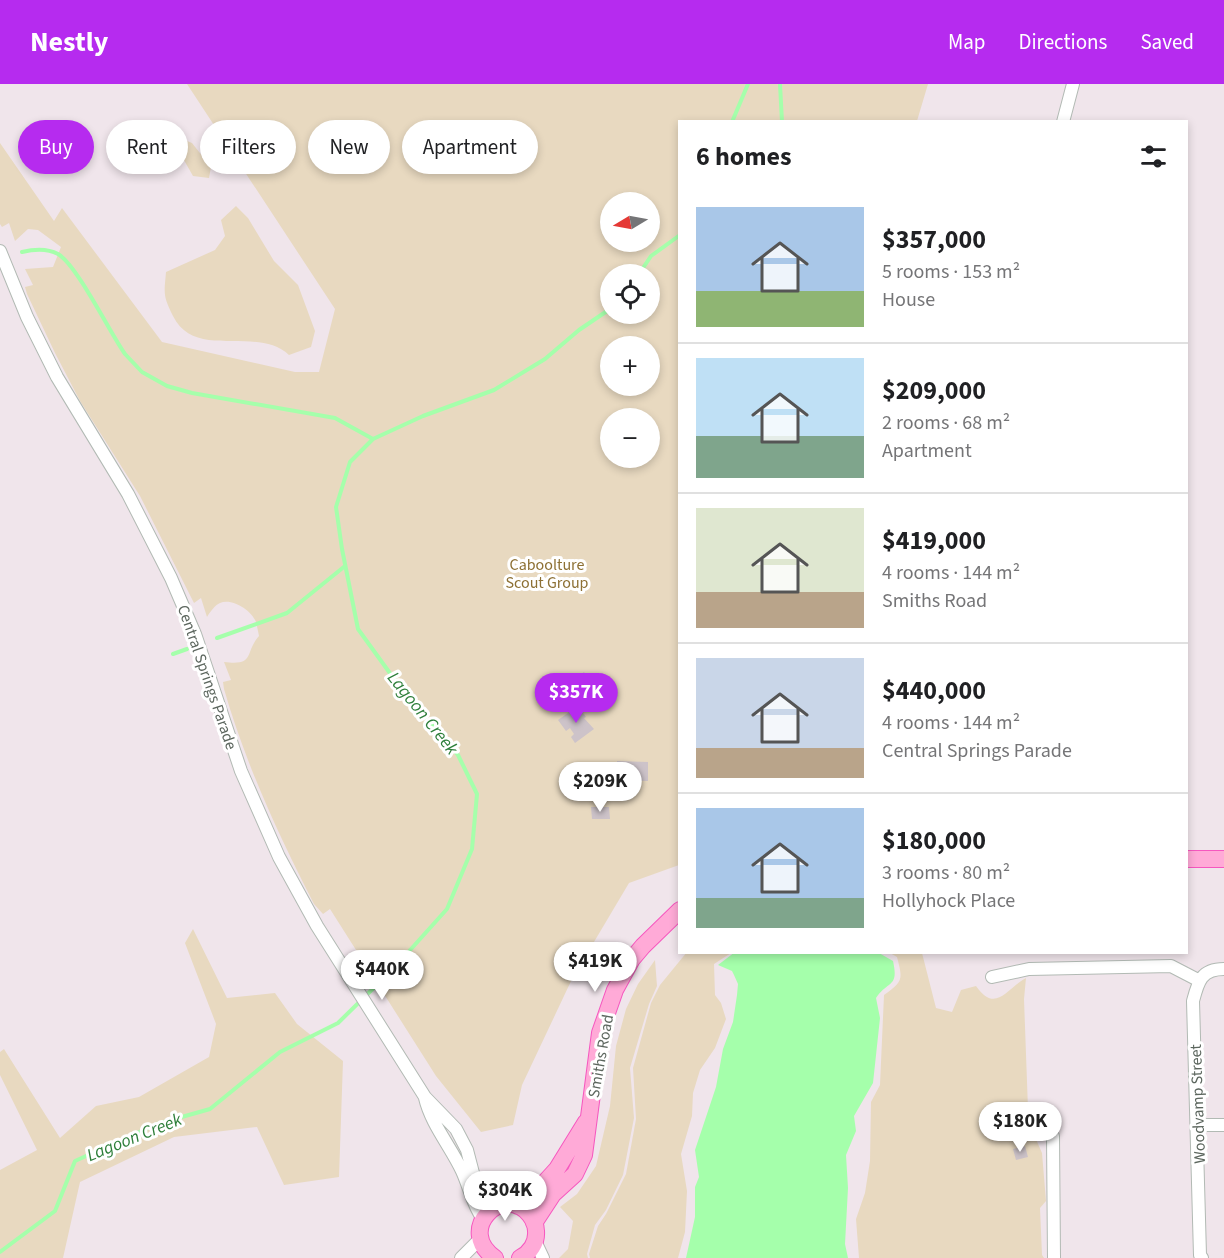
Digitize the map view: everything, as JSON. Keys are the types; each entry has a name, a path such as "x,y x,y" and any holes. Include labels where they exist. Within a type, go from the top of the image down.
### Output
{"main road":[{"path":"1188,859 1224,859"},
{"name":"Smiths Road","path":"534,1223 547,1201 578,1169 587,1139 600,1033 615,990 632,959 678,912"},
{"name":"Smiths Road","path":"518,1206 558,1169 589,1119"},
{"path":"495,1258 483,1247 480,1232 483,1219 493,1208 500,1205 518,1206 525,1210 534,1223 535,1241 531,1250 520,1258"}],"street":[{"path":"1064,120 1073,84"},
{"name":"Central Springs Parade","path":"0,251 27,317 57,377 128,494 159,552 195,634 230,739 265,829 305,906 425,1097 456,1129 478,1183 500,1205"},
{"path":"992,977 1029,969 1171,966 1198,980 1213,969 1224,969"},
{"name":"Woodvamp Street","path":"1198,980 1193,1001 1200,1255 1202,1258"},
{"name":"Central Springs Parade","path":"425,1097 428,1109 460,1167 483,1219"},
{"path":"1198,1125 1224,1125"},
{"path":"1053,1136 1054,1258"},
{"path":"461,1258 480,1239"},
{"path":"535,1241 543,1258"}],"green space":[{"name":"Caboolture Scout Group","path":"187,84 928,84 917,120 678,120 678,865 629,883 572,979 522,1085 513,1125 481,1132 436,1076 330,909 323,914 314,904 264,799 242,745 224,689 223,682 231,680 224,662 241,662 248,657 259,636 256,622 241,606 230,602 220,603 207,617 201,598 194,603 140,496 80,401 25,287 33,285 25,269 53,267 61,247 38,230 28,229 15,241 9,223 2,227 0,224 0,143 18,169 18,174 21,174 54,221 62,208 162,342 295,372 319,372 335,309 246,174 296,174 296,120 211,120"},
{"path":"188,141 200,153 200,174 210,174 209,178 193,176 188,167"},
{"path":"236,206 248,218 274,261 298,285 315,331 311,347 289,355 276,347 260,343 196,337 183,329 173,316 165,295 166,272 215,250 225,236 221,220"},
{"path":"193,929 227,998 275,993 297,1024 343,1061 339,1177 284,1185 257,1127 174,1137 80,1182 63,1258 0,1258 0,1170 37,1150 0,1075 0,1052 4,1049 60,1138 96,1106 139,1097 209,1057 216,1024 185,943"},
{"path":"685,954 729,954 714,964 715,995 721,1003 726,1019 715,1048 700,1070 693,1093 692,1116 681,1154 687,1191 685,1232 678,1258 590,1258 589,1254 598,1226 626,1174 636,1119 633,1068 651,1003 660,985"},
{"path":"892,954 922,954 936,1008 952,1012 961,990 976,986 983,994 995,999 1026,978 1024,999 1028,1109 1035,1137 1042,1153 1046,1201 1040,1208 1044,1258 859,1258 856,1219 865,1193 870,1161 871,1102 880,1085 884,995 900,979 897,957"},
{"path":"655,960 657,986 649,1004 630,1068 634,1118 623,1175 606,1210 595,1225 587,1254 588,1258 559,1258 568,1249 573,1221 560,1207 577,1194 596,1166 610,1106 616,1046 626,1009 638,984"}],"shaded area":[{"path":"732,954 881,954 893,961 895,976 876,998 880,1018 873,1083 854,1116 856,1131 846,1155 848,1188 845,1244 848,1258 686,1258 695,1217 695,1187 699,1177 695,1150 716,1087 723,1049 733,1022 737,995 738,984 732,971 718,965"}],"building":[{"path":"584,672 601,696 589,704 573,680"},
{"path":"578,706 586,717 584,718 594,729 575,743 571,737 574,734 570,728 566,731 558,720"},
{"path":"617,761 648,762 648,781 617,780"},
{"path":"606,772 607,801 594,802 593,773"},
{"path":"591,807 609,807 610,819 592,819"},
{"path":"1025,1146 1028,1157 1016,1160 1013,1149"}],"waterway":[{"name":"Lagoon Creek","path":"733,120 748,84"},
{"path":"780,84 782,120"},
{"name":"Lagoon Creek","path":"646,264 651,256 678,236"},
{"path":"22,252 45,250 58,254 66,261 84,285 125,354 142,372 167,386 192,393 335,418 373,439"},
{"name":"Lagoon Creek","path":"0,1252 55,1211 75,1161 157,1124 210,1109 280,1052 338,1023 394,968 447,909 472,849 477,794 458,755 405,694 358,629 336,507 350,462 373,439 423,416 494,390 545,359 600,316"},
{"path":"217,638 287,613 345,566"},
{"path":"173,654 187,649"}]}
